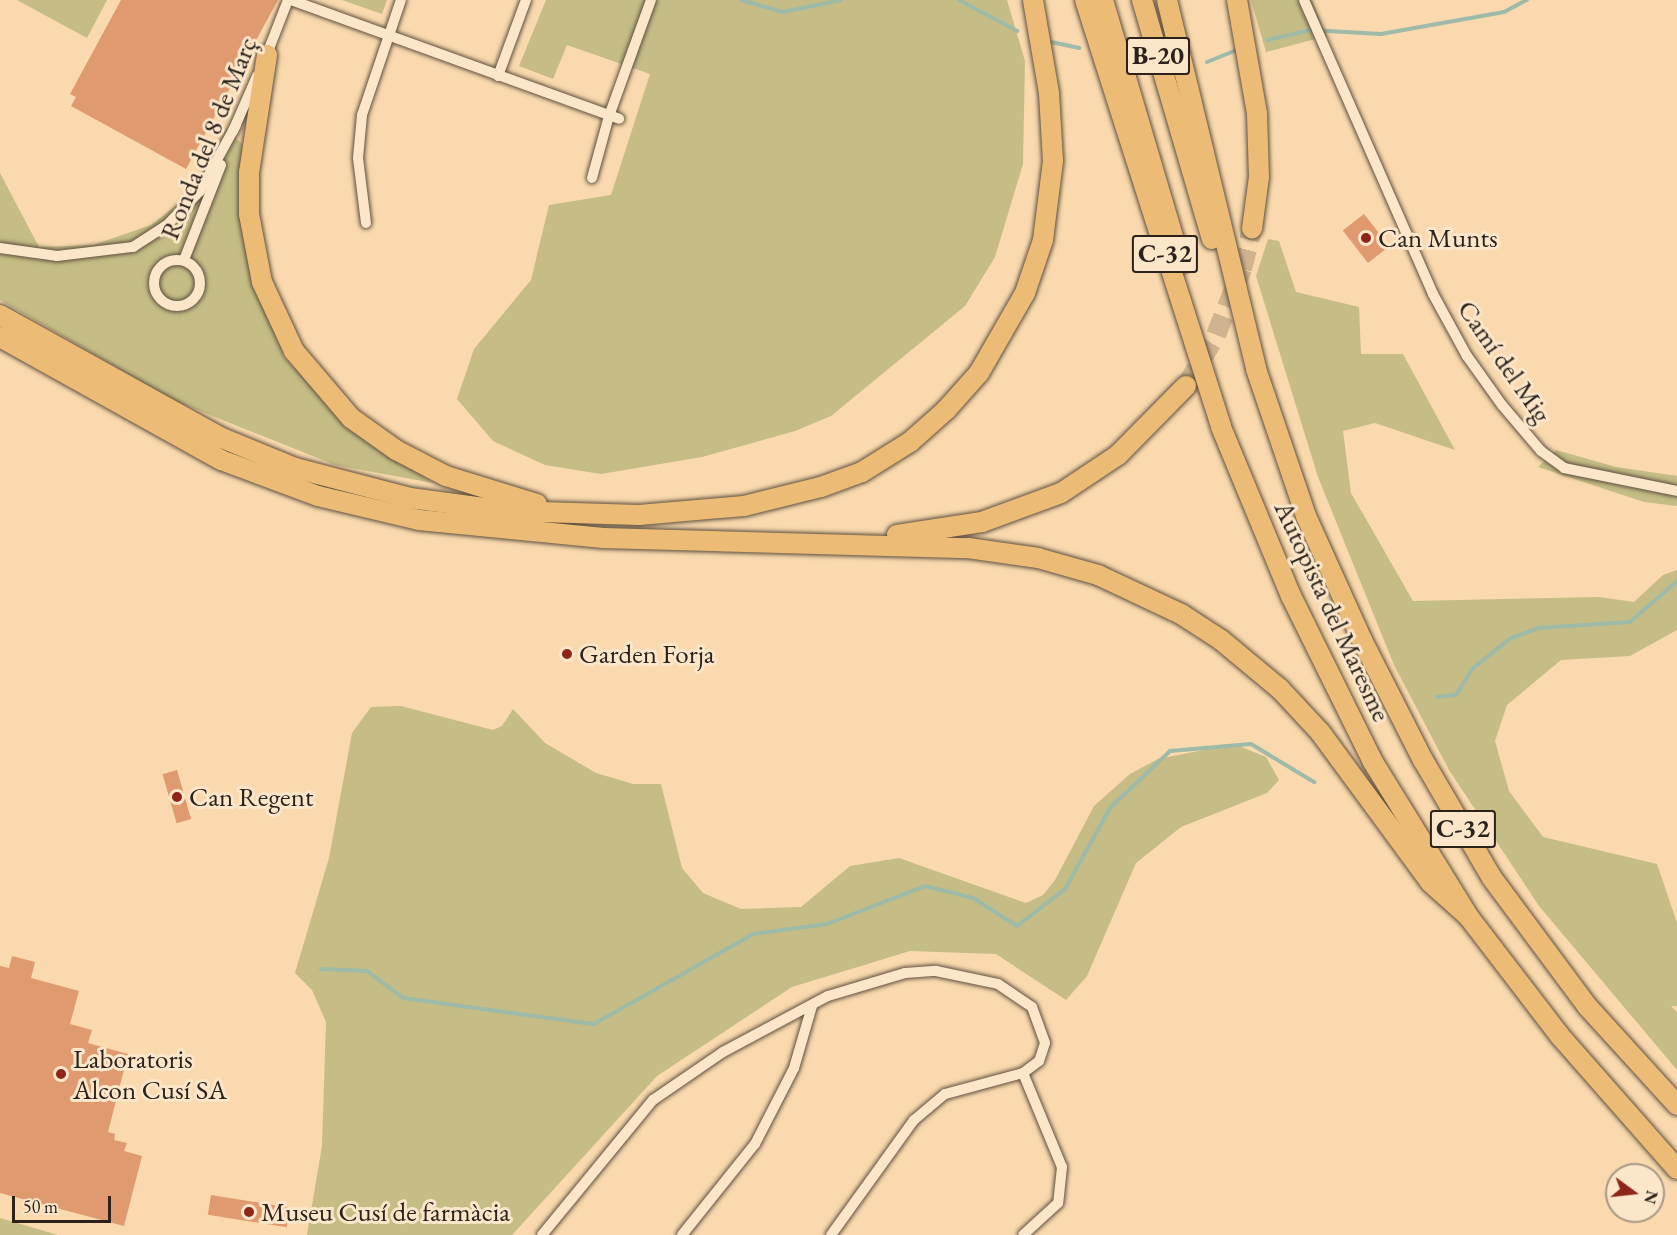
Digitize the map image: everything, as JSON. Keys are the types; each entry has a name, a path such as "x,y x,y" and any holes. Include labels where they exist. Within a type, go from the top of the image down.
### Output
{"highway":[{"path":"0,315 194,425 295,468 422,500 580,515 709,510 821,487 862,472 910,442 980,373 1025,293 1047,215 1053,133 1033,0"},
{"name":"Autopista del Maresme","path":"1085,0 1191,339 1292,596 1373,762 1468,916 1560,1036 1677,1169"},
{"name":"B-20","path":"1103,0 1254,504"},
{"name":"B-20","path":"1142,0 1191,175 1256,369"},
{"name":"Autopista del Maresme","path":"1167,0 1256,369 1306,516 1423,760 1492,878 1587,1006 1677,1105"},
{"path":"1237,0 1257,114 1258,177 1252,229"},
{"path":"267,55 249,172 249,214 262,282 294,351 351,418 396,450 467,484 580,515"},
{"path":"0,337 221,460 370,509 551,535 840,541 968,548 1038,558 1098,575 1181,614 1221,640 1280,689 1320,732 1430,882 1468,916"},
{"path":"840,541 982,522 1062,493 1118,455 1186,386"}],"street":[{"path":"289,0 614,118"},
{"name":"Ronda del 8 de Març","path":"184,260 236,124 289,0"},
{"path":"366,223 358,158 362,115 401,0"},
{"path":"498,76 526,0"},
{"path":"592,178 614,118 651,0"},
{"name":"Camí del Mig","path":"1304,0 1433,294 1467,356 1502,405 1541,451 1564,468 1589,477 1677,491"},
{"path":"0,248 57,256 133,247 167,225 200,191 236,124"},
{"name":"Ronda del 8 de Març","path":"184,260 199,273 201,288 187,304 173,306 156,292 154,278 162,265 184,260"},
{"path":"542,1235 653,1100 723,1052 828,996 905,973 965,974 998,984 1032,1007 1041,1022 1042,1052 1039,1061 1023,1072 945,1094 922,1113 849,1204 831,1235"},
{"path":"682,1235 755,1144 794,1068 812,1006"},
{"path":"1023,1072 1062,1167 1058,1203 1023,1235"}],"shaded area":[{"path":"17,0 107,0 87,38"},
{"path":"342,0 387,0 382,14"},
{"path":"546,0 1007,0 1025,61 1023,164 995,257 965,306 831,416 795,431 702,457 601,474 545,465 493,441 457,399 474,349 531,280 549,205 611,195 650,74 567,45 553,79 519,66"},
{"path":"1251,0 1312,0 1327,36 1266,52"},
{"path":"226,129 242,144 246,251 284,357 354,432 433,483 335,465 175,401 0,300 0,173 39,247 93,245 151,225 188,196"},
{"path":"1268,239 1279,241 1296,292 1359,307 1361,354 1403,354 1455,450 1375,423 1343,431 1351,493 1413,601 1599,597 1634,602 1663,575 1677,570 1677,630 1630,656 1561,660 1507,705 1495,741 1509,791 1543,837 1657,864 1677,923 1677,1006 1671,1006 1677,1012 1677,1070 1539,906 1449,770 1394,665 1318,477 1256,276"},
{"path":"1556,450 1616,467 1677,476 1677,506 1644,502 1538,467"},
{"path":"401,706 493,730 502,726 513,709 545,743 596,773 633,784 661,784 682,868 703,893 741,909 801,907 850,866 899,858 1026,903 1043,895 1055,880 1094,806 1130,774 1158,759 1234,744 1266,757 1279,780 1267,793 1181,827 1136,863 1087,976 1066,1000 996,954 910,951 792,987 657,1076 512,1235 307,1235 322,1146 326,1022 312,990 295,973 329,858 352,733 371,707"},
{"path":"0,1218 58,1235 0,1235"}],"building":[{"path":"121,0 278,0 186,169 71,106 76,97 70,94"},
{"name":"Can Munts","path":"1364,214 1389,246 1368,263 1343,231"},
{"name":"Can Regent","path":"177,770 191,819 177,823 163,774"},
{"name":"Laboratoris Alcon Cusí SA","path":"12,956 35,962 31,978 79,991 70,1024 92,1030 88,1043 128,1054 108,1132 115,1134 114,1140 127,1143 124,1151 142,1156 124,1226 0,1193 0,966 9,968"},
{"name":"Museu Cusí de farmàcia","path":"211,1195 290,1208 287,1227 208,1215"}],"waterway":[{"path":"741,0 783,12 841,0"},
{"path":"959,0 1017,31"},
{"path":"1268,40 1310,30 1381,34 1504,12 1527,0"},
{"path":"1051,42 1079,48"},
{"path":"1207,62 1237,50"},
{"path":"1437,697 1456,695 1472,669 1511,638 1538,628 1630,622 1676,582"},
{"path":"321,969 367,971 403,998 594,1024 753,934 827,924 925,886 973,898 1017,926 1065,889 1110,808 1170,751 1251,744 1314,782"}],"tunnel":[{"path":"1186,386 1216,335 1242,269 1252,229"}],"place":[{"name":"Can Munts","path":"1366,238"},
{"name":"Garden Forja","path":"567,654"},
{"name":"Can Regent","path":"177,797"},
{"name":"Laboratoris Alcon Cusí SA","path":"61,1074"},
{"name":"Museu Cusí de farmàcia","path":"249,1212"}]}
